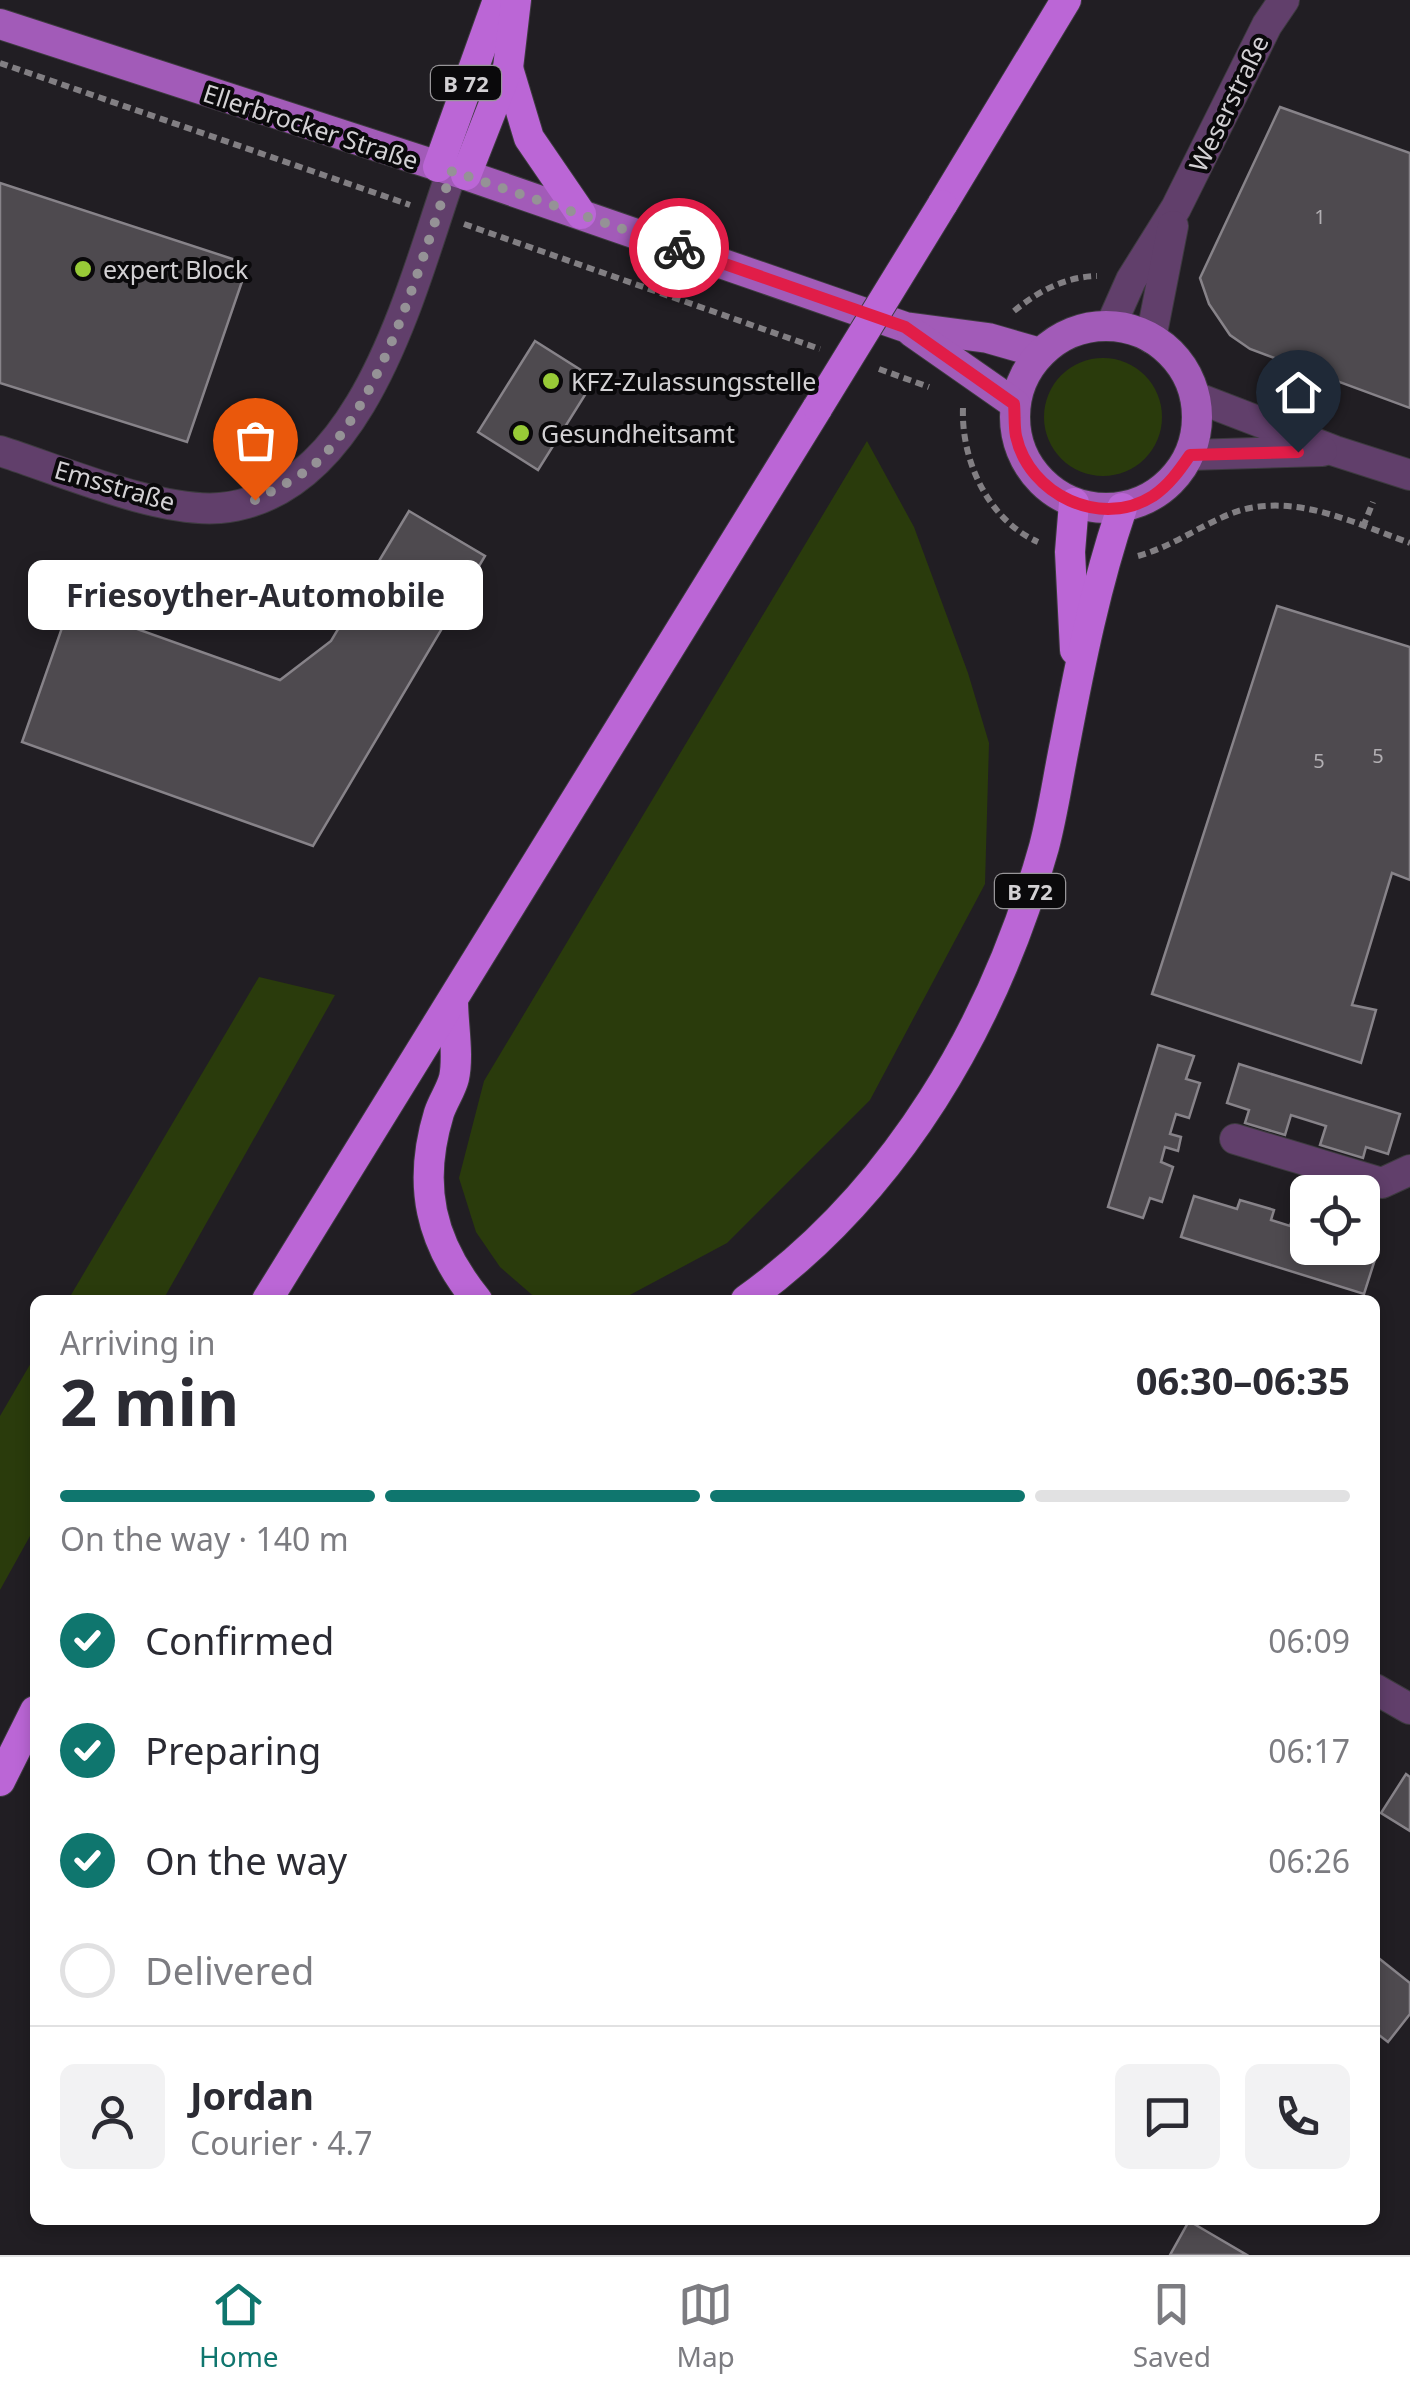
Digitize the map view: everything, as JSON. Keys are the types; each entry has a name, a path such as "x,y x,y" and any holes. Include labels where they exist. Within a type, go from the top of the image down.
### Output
{"highway":[{"name":"B 72","path":"452,171 498,0"},
{"name":"B 72","path":"452,171 508,68 516,0"},
{"path":"269,1295 1066,0"},
{"name":"B 72","path":"508,68 529,138 581,214"},
{"name":"B 72","path":"1074,503 1070,552 1077,682"},
{"name":"B 72","path":"752,1295 819,1242 890,1163 944,1086 1010,950 1044,845 1077,682 1122,508"},
{"path":"453,1001 455,1076 439,1114 430,1155 428,1201 438,1240 454,1272 472,1295"},
{"path":"0,1782 30,1721"}],"main road":[{"name":"Ellerbrocker Straße","path":"0,24 581,214 905,327 988,338 1040,352"},
{"path":"1110,325 1151,338 1185,370 1196,397 1197,426 1190,455 1174,480 1150,498 1122,508 1097,509 1074,503 1047,488 1027,464 1016,435 1014,404 1022,377 1040,352 1062,336 1088,327 1110,325"},
{"name":"Ellerbrocker Straße","path":"905,327 967,385 1014,404"}],"street":[{"name":"Weserstraße","path":"1110,325 1131,280 1176,208 1267,25 1284,0"},
{"name":"Emsstraße","path":"0,451 180,506 219,508 255,500 290,482 324,456 350,422 397,324 452,171"},
{"name":"Weserstraße","path":"1151,338 1176,208"},
{"path":"1196,397 1410,475"},
{"path":"1190,455 1335,450"},
{"path":"1235,1139 1382,1183 1410,1170"},
{"path":"1380,1692 1410,1709"}],"path":[{"path":"0,63 835,354"},
{"path":"988,338 1006,317 1050,286 1077,276 1131,280"},
{"path":"872,367 967,385 962,430 983,490 1003,518 1026,536 1070,552"},
{"path":"1363,527 1373,502"},
{"path":"1108,557 1131,558 1161,550 1233,513 1261,505 1306,509 1410,543"}],"green space":[{"path":"1103,358 1126,362 1145,375 1158,394 1162,417 1158,440 1145,459 1126,472 1103,476 1080,472 1061,459 1048,440 1044,417 1048,394 1061,375 1080,362"},
{"path":"867,441 914,527 968,673 989,743 985,884 870,1100 727,1243 630,1295 532,1295 500,1267 476,1232 459,1178 484,1081"},
{"path":"259,977 335,995 166,1295 71,1295"},
{"path":"30,1365 30,1536 0,1590 0,1416"}],"building":[{"path":"1280,107 1410,153 1410,408 1250,349 1230,335 1209,304 1200,278"},
{"path":"0,183 248,264 187,442 0,383"},
{"path":"535,341 595,379 538,470 478,432"},
{"path":"409,511 485,556 313,846 22,742 70,605 280,680 331,641"},
{"path":"1277,606 1410,647 1410,880 1392,873 1352,1005 1376,1010 1361,1063 1152,994"},
{"path":"1158,1045 1194,1056 1186,1079 1200,1083 1189,1118 1176,1114 1170,1134 1181,1137 1178,1151 1165,1147 1161,1162 1173,1167 1162,1202 1150,1198 1143,1218 1108,1207"},
{"path":"1239,1064 1400,1114 1388,1154 1366,1147 1363,1158 1320,1145 1326,1126 1291,1115 1285,1135 1245,1123 1249,1110 1227,1103"},
{"path":"1194,1196 1237,1209 1240,1200 1274,1210 1271,1220 1290,1226 1290,1265 1373,1265 1364,1294 1181,1237"},
{"path":"1406,1774 1410,1777 1410,1831 1381,1813"},
{"path":"1380,1959 1410,1983 1410,2014 1388,2042 1380,2036"},
{"path":"1187,2225 1196,2225 1247,2255 1170,2255"}],"way so far":[{"path":"255,500 290,482 324,456 350,422 411,290 452,171 679,248"}],"place":[{"name":"expert Block","path":"83,269"},
{"name":"KFZ-Zulassungsstelle","path":"551,381"},
{"name":"Gesundheitsamt","path":"521,433"},
{"name":"Friesoyther-Automobile","path":"255,500"}],"route":[{"path":"679,248 905,327 1014,404 1016,435 1027,464 1047,488 1074,503 1097,509 1122,508 1150,498 1174,480 1190,455 1298,452"}]}
